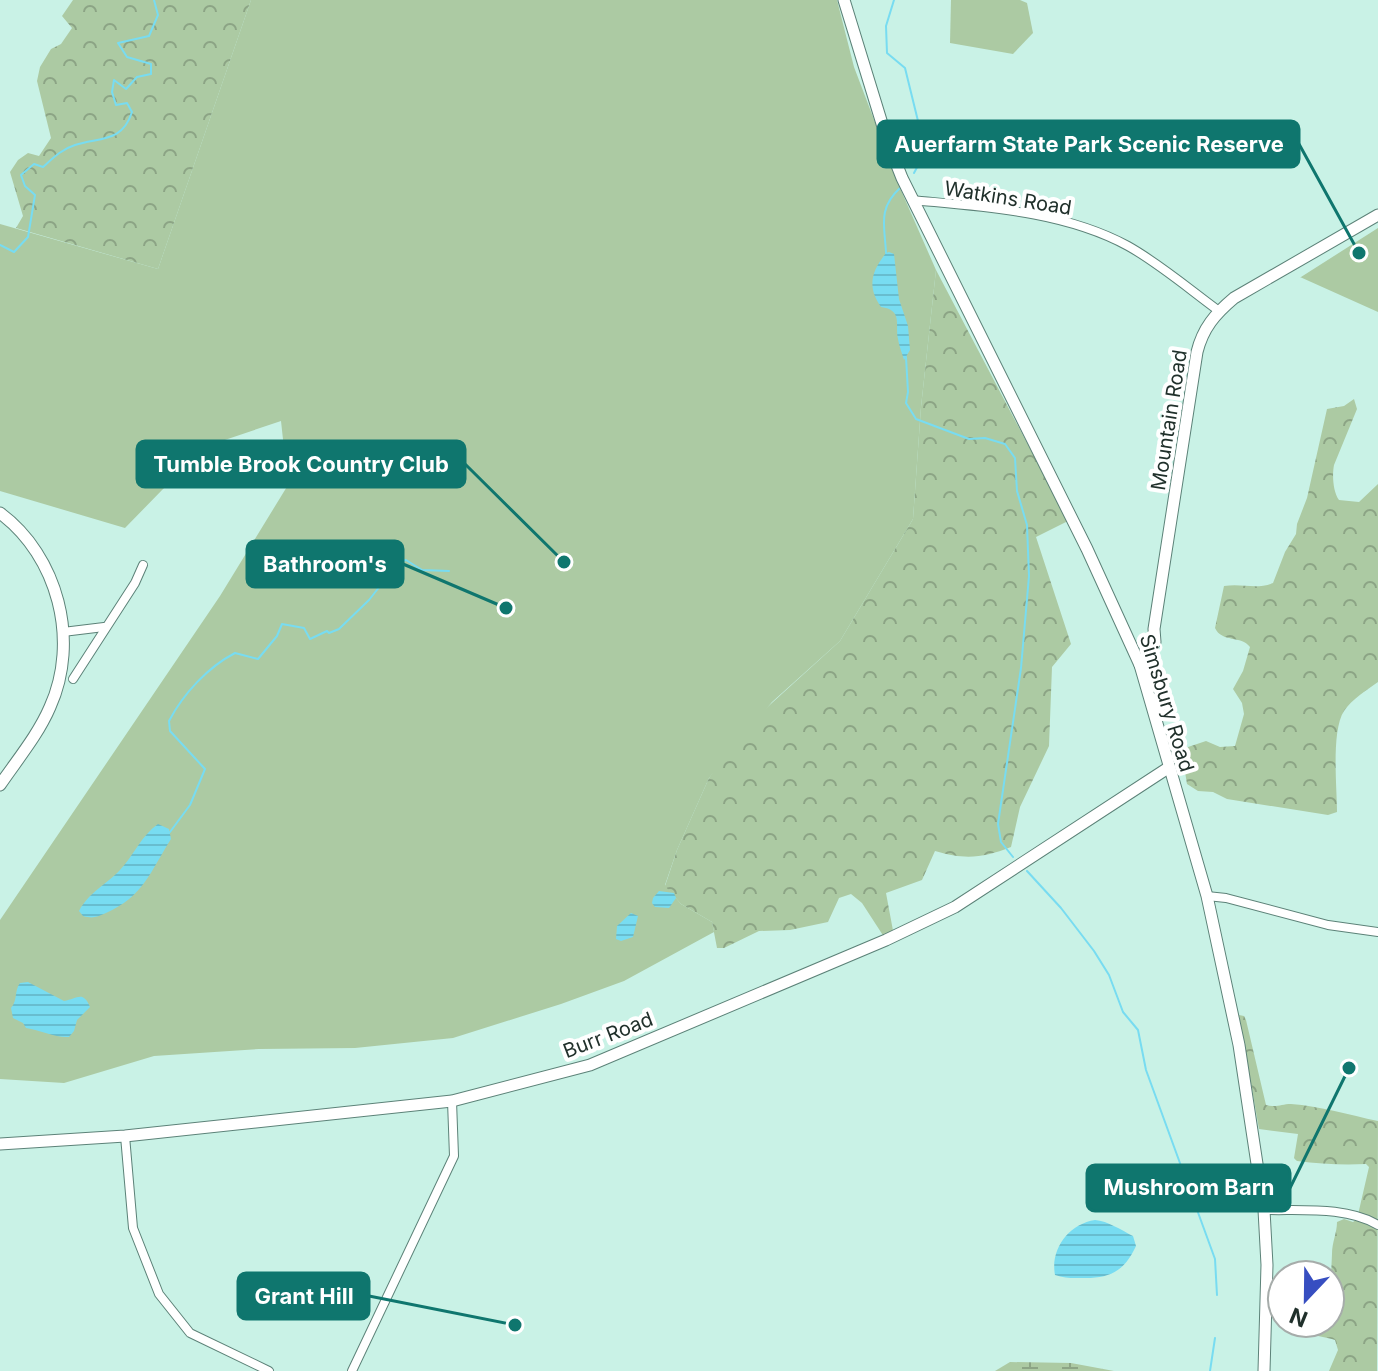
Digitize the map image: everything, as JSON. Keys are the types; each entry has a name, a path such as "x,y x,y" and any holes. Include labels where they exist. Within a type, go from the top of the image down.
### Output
{"main road":[{"name":"Simsbury Road","path":"844,0 887,140 912,200 1087,549 1140,665 1207,896 1239,1045 1264,1210 1267,1265 1264,1371"},
{"name":"Mountain Road","path":"1140,665 1155,642 1154,629 1197,352 1203,332 1219,311 1247,289 1378,215"},
{"path":"0,513 27,539 41,559 57,596 63,632 62,662 50,707 0,785"},
{"path":"1134,651 1154,629"},
{"name":"Burr Road","path":"0,1144 125,1136 452,1101 590,1065 955,907 1168,768"}],"street":[{"name":"Watkins Road","path":"912,200 1036,216 1103,234 1153,262 1219,311"},
{"path":"73,679 135,583 143,565"},
{"path":"63,632 104,627"},
{"path":"1207,896 1226,898 1328,925 1378,932"},
{"path":"352,1371 454,1156 452,1101"},
{"path":"125,1136 133,1228 159,1294 190,1333 269,1371"},
{"path":"1264,1210 1346,1213 1378,1225"}],"green space":[{"path":"73,0 251,0 158,269 16,228 23,216 10,172 18,160 28,153 39,156 51,138 37,81 40,67 51,49 61,44 72,28 62,16"},
{"path":"251,0 837,0 854,67 900,188 936,270 913,519 840,641 772,702 709,778 665,885 681,904 712,922 714,932 624,981 453,1038 355,1048 259,1049 154,1056 64,1083 0,1079 0,920 220,596 288,485 281,421 204,447 125,528 0,491 0,224 158,269"},
{"path":"951,0 1020,0 1027,3 1033,33 1013,54 950,43"},
{"path":"1378,228 1378,312 1300,277 1301,277"},
{"path":"936,270 1068,521 1036,537 1071,644 1052,667 1049,746 1020,807 1011,847 974,856 935,851 922,880 886,893 894,936 886,940 862,903 851,894 839,898 828,922 790,930 759,931 724,948 717,948 712,922 681,904 665,886 677,850 709,778 741,731 840,641 913,519"},
{"path":"1354,399 1357,409 1333,474 1339,500 1359,502 1378,484 1378,682 1351,703 1340,720 1336,745 1337,812 1328,815 1227,799 1213,792 1198,791 1187,784 1177,754 1182,749 1206,741 1220,747 1235,746 1244,714 1242,703 1233,689 1243,671 1250,647 1242,641 1222,636 1215,628 1224,586 1273,583 1296,534 1327,409 1344,406"},
{"path":"1239,1015 1246,1020 1266,1105 1302,1105 1378,1121 1377,1371 1329,1371 1338,1350 1335,1340 1331,1339 1346,1339 1346,1259 1332,1259 1337,1222 1357,1219 1369,1167 1366,1164 1297,1161 1294,1158 1298,1134 1259,1129"},
{"path":"1010,1362 1071,1363 1114,1371 995,1371"}],"water":[{"path":"889,252 894,254 899,299 908,326 910,350 904,360 898,342 897,318 893,311 881,307 872,286 877,267"},
{"path":"158,824 169,829 171,839 138,891 106,913 95,917 83,916 79,911 88,899 120,870"},
{"path":"659,891 674,893 676,898 669,908 655,907 652,903"},
{"path":"631,913 638,916 633,937 621,941 616,939 617,926"},
{"path":"28,982 64,1001 79,997 85,999 90,1007 77,1020 69,1037 26,1028 13,1018 11,1008 18,986"},
{"path":"1095,1220 1133,1236 1136,1246 1127,1261 1116,1271 1095,1278 1055,1275 1055,1256 1063,1239 1077,1227"}],"waterway":[{"path":"0,245 14,252 28,237 35,195 25,186 21,175 34,164 43,167 70,147 116,134 128,122 132,112 127,103 116,105 112,92 114,80 126,89 137,77 151,74 151,64 127,57 118,43 149,36 158,15 154,0"},
{"path":"894,0 886,26 887,53 905,68 918,121 916,134 920,158 914,173"},
{"path":"886,253 885,211 900,188"},
{"path":"906,357 906,403 916,419 969,439 985,438 1005,444 1015,458 1017,491 1027,525 1029,576 1021,668 998,824 1001,842 1013,857"},
{"path":"170,832 190,805 205,769 170,731 169,721 189,691 206,674 235,653 258,659 277,636 282,624 304,628 310,639 339,629 369,600 399,562 406,560 422,570 449,571"},
{"path":"1027,871 1094,951 1109,975 1123,1012 1138,1030 1146,1070 1215,1259 1217,1295"},
{"path":"1210,1371 1215,1338"}],"place":[{"name":"Auerfarm State Park Scenic Reserve","path":"1359,253"},
{"name":"Tumble Brook Country Club","path":"564,562"},
{"name":"Bathroom's","path":"506,608"},
{"name":"Mushroom Barn","path":"1349,1068"},
{"name":"Grant Hill","path":"515,1325"}]}
